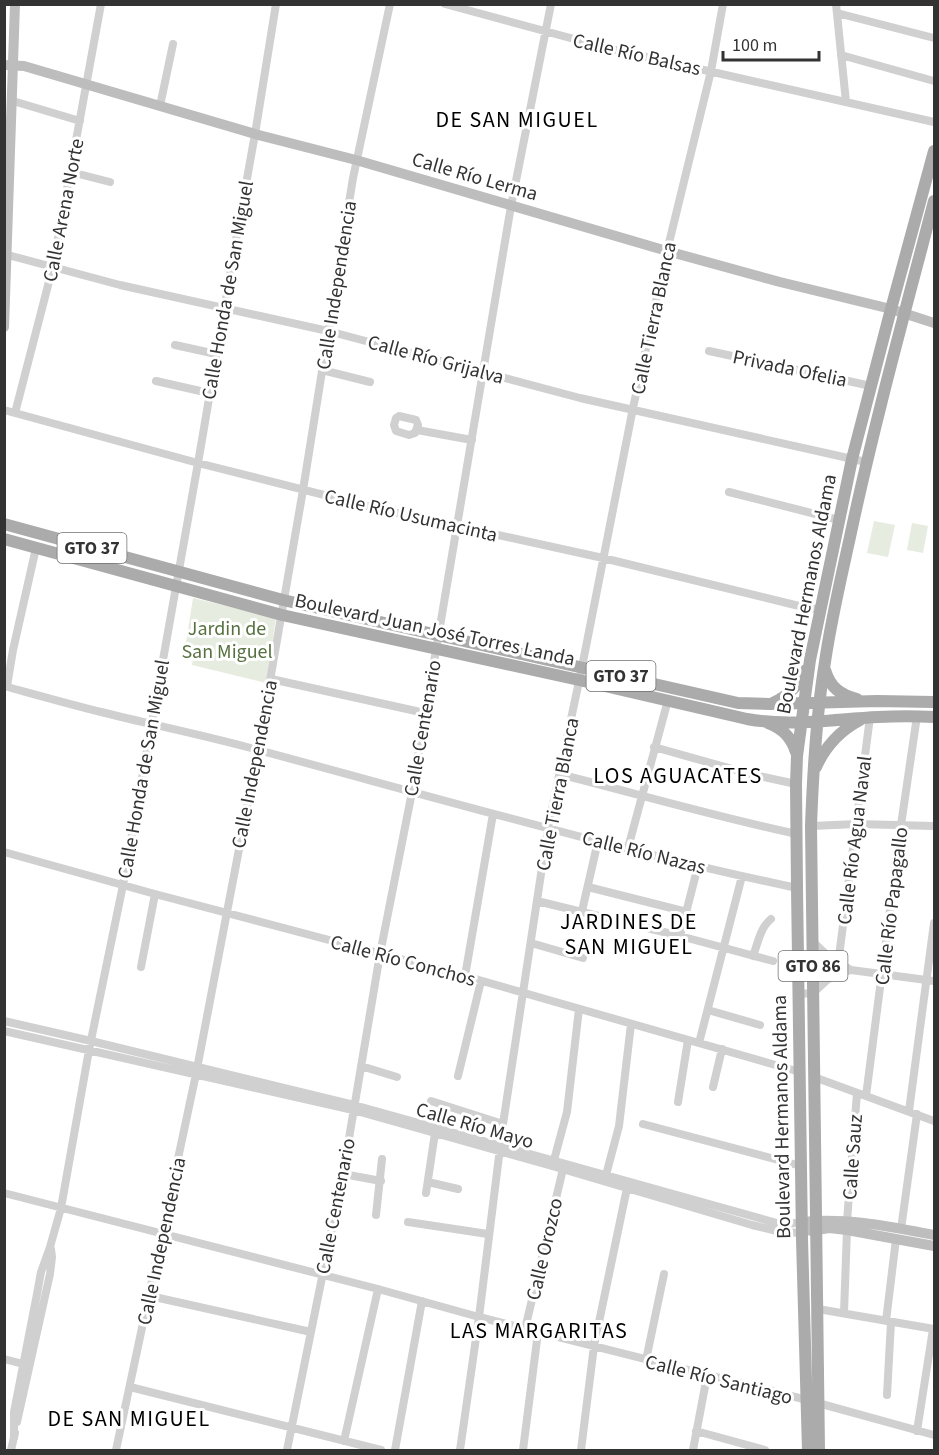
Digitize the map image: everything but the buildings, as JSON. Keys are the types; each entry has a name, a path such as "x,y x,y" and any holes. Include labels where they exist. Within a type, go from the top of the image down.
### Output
{"main road":[{"name":"Boulevard Hermanos Aldama","path":"819,1450 818,1309 801,1166 797,756 810,660 852,459 934,151"},
{"name":"Boulevard Hermanos Aldama","path":"808,1450 809,1226 814,1077 811,826 818,722 824,664 866,462 934,201"},
{"name":"Boulevard Juan José Torres Landa","path":"4,524 284,600 738,702 770,704 934,702"},
{"name":"Boulevard Juan José Torres Landa","path":"4,539 282,615 747,719 766,722 818,722 867,718 934,717"},
{"path":"770,704 784,697 795,687 810,660"},
{"path":"824,664 828,679 838,692 870,701"},
{"path":"813,774 822,755 834,740 848,727 867,718"},
{"path":"766,722 787,734 797,756"}],"street":[{"path":"4,327 12,101 9,65 15,4"},
{"name":"Calle Arena Norte","path":"15,413 53,266 101,4"},
{"name":"Calle Honda de San Miguel","path":"14,1438 14,1412 41,1272 61,1208 89,1050 123,885 276,4"},
{"name":"Calle Independencia","path":"116,1450 163,1233 258,750 356,160 390,4"},
{"name":"Calle Río Balsas","path":"445,4 612,49 934,122"},
{"name":"Calle Centenario","path":"286,1450 343,1174 380,954 412,792 511,206 551,4"},
{"name":"Calle Tierra Blanca","path":"460,1450 503,1124 548,828 633,408 667,251 711,71 723,4"},
{"path":"846,102 837,9 934,38"},
{"path":"160,106 173,44"},
{"path":"841,55 934,81"},
{"name":"Calle Río Lerma","path":"9,65 24,66 667,251 891,309 934,323"},
{"path":"12,101 80,121"},
{"path":"70,172 110,182"},
{"name":"Calle Río Grijalva","path":"6,255 120,285 328,331 580,398 633,408 866,462"},
{"path":"175,345 216,354"},
{"name":"Privada Ofelia","path":"709,351 871,386"},
{"path":"322,370 370,382"},
{"path":"156,381 209,393"},
{"name":"Calle Río Usumacinta","path":"4,410 375,508 603,558 820,610"},
{"path":"417,430 472,440"},
{"path":"729,492 839,520"},
{"path":"6,686 36,548"},
{"path":"271,680 425,713"},
{"name":"Calle Río Nazas","path":"6,686 101,712 203,735 628,849 797,888"},
{"path":"628,849 668,700"},
{"name":"Calle Río Papagallo","path":"866,1096 917,716"},
{"name":"Calle Río Agua Naval","path":"838,963 857,824 867,718"},
{"path":"654,747 750,774 796,784"},
{"path":"559,774 710,814 797,834"},
{"path":"465,976 493,814"},
{"path":"811,826 857,824 934,826"},
{"path":"582,911 598,841"},
{"name":"Calle Río Conchos","path":"4,852 465,976 800,1072"},
{"path":"680,936 698,866"},
{"path":"699,1043 742,876"},
{"path":"588,887 687,912"},
{"path":"141,967 155,894"},
{"path":"537,901 773,961"},
{"path":"753,956 762,930 771,919"},
{"path":"909,1112 931,980 934,923"},
{"path":"813,942 830,958 850,970"},
{"path":"531,943 583,958"},
{"path":"799,994 813,993 838,973 850,970 931,980"},
{"path":"458,1076 481,981"},
{"path":"554,1160 567,1112 579,1009"},
{"path":"708,1010 760,1025"},
{"name":"Calle Río Mayo","path":"4,1021 354,1108 500,1148 627,1188 753,1221 809,1226 847,1226 899,1234 934,1235"},
{"path":"606,1176 619,1126 631,1024"},
{"path":"20,1035 22,1026"},
{"name":"Calle Río Mayo","path":"4,1031 196,1070"},
{"path":"678,1101 688,1040"},
{"path":"713,1087 722,1049"},
{"path":"361,1066 397,1077"},
{"path":"814,1077 934,1121"},
{"name":"Calle Sauz","path":"844,1313 847,1226 857,1093"},
{"path":"431,1101 503,1124"},
{"name":"Calle Río Mayo","path":"354,1108 435,1133 554,1160 753,1221"},
{"path":"887,1395 888,1321 917,1114"},
{"path":"643,1124 801,1166"},
{"path":"426,1193 435,1133"},
{"path":"376,1215 382,1159"},
{"name":"Calle Orozco","path":"525,1329 563,1169"},
{"path":"343,1174 381,1181"},
{"path":"428,1182 458,1189"},
{"path":"580,1450 594,1346 627,1188"},
{"name":"Calle Río Santiago","path":"4,1193 807,1400 934,1436"},
{"path":"408,1222 489,1234"},
{"name":"Calle Río Mayo","path":"899,1234 934,1246"},
{"name":"Calle Honda de San Miguel","path":"11,1450 50,1274 52,1257 50,1247"},
{"path":"646,1360 664,1274"},
{"path":"344,1441 378,1288"},
{"path":"150,1296 311,1332"},
{"path":"396,1450 422,1300"},
{"path":"818,1309 934,1329 917,1431"},
{"path":"523,1450 538,1332"},
{"path":"4,1359 23,1364"},
{"path":"693,1450 707,1376"},
{"path":"130,1387 381,1450"},
{"path":"696,1431 765,1450"}],"green space":[{"path":"874,521 895,525 888,557 867,553"},
{"path":"912,523 928,526 923,553 907,550"},
{"name":"Jardin de San Miguel","path":"193,598 276,618 266,683 192,665 194,651 185,649"}],"district":[{"name":"DE SAN MIGUEL","path":"517,119"},
{"name":"LOS AGUACATES","path":"678,775"},
{"name":"JARDINES DE SAN MIGUEL","path":"629,934"},
{"name":"LAS MARGARITAS","path":"539,1330"},
{"name":"DE SAN MIGUEL","path":"129,1418"}]}
